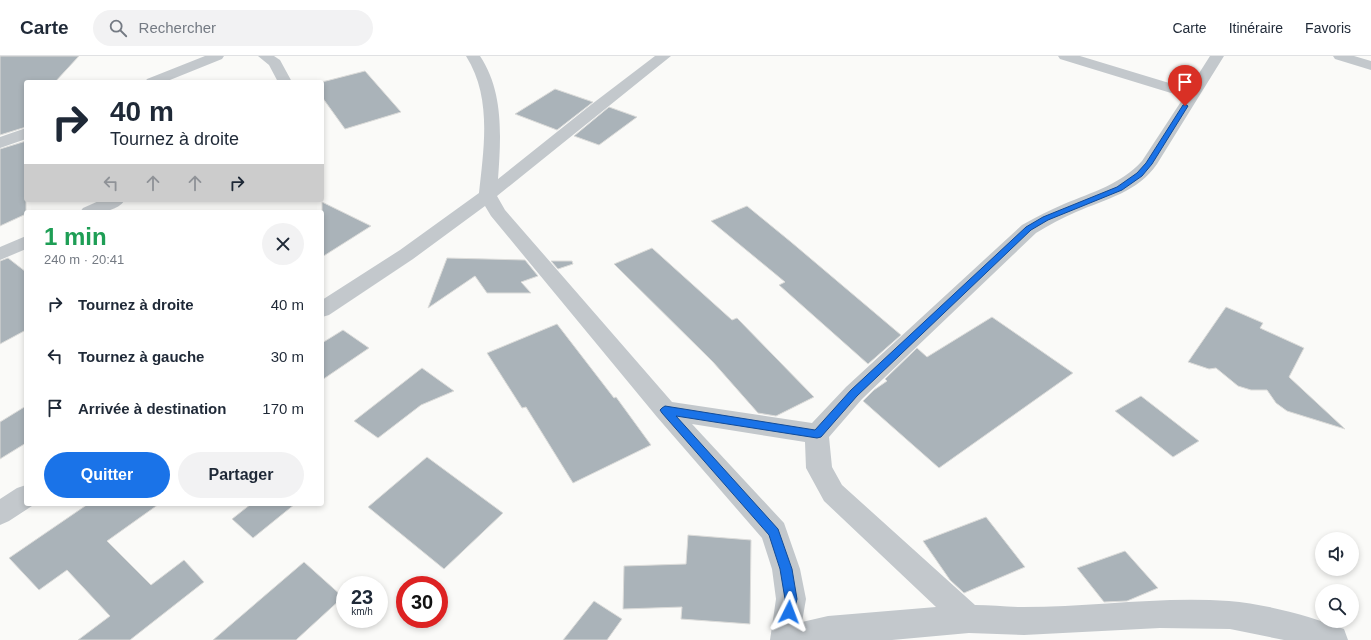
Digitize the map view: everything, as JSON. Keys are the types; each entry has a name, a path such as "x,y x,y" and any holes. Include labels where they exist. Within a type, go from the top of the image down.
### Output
{"street":[{"path":"157,80 217,56"},
{"path":"265,56 275,63 285,80"},
{"path":"473,56 482,70 492,115 493,136 488,195 497,212 665,410 774,532 786,569 791,599 785,640"},
{"path":"324,309 372,278 488,195 631,80 664,56"},
{"path":"1064,56 1193,95"},
{"path":"969,619 833,493 819,468 817,434 854,393 1029,229 1052,216 1119,188 1140,175 1217,56"},
{"path":"1340,56 1371,66"},
{"path":"0,143 24,133"},
{"path":"94,210 112,202"},
{"path":"0,254 24,243"},
{"path":"665,410 817,434"},
{"path":"0,513 24,497"},
{"path":"791,640 828,631 969,619 1024,621 1160,614 1230,615 1276,623 1333,640"}],"building":[{"path":"0,56 79,56 57,80 24,80 24,128 0,135"},
{"path":"365,71 401,112 345,129 324,100 324,81"},
{"path":"555,89 593,102 557,130 515,114"},
{"path":"609,107 637,117 599,145 574,136"},
{"path":"24,142 24,202 26,202 26,210 24,210 24,215 0,226 0,149"},
{"path":"322,202 371,226 324,256 324,210 322,210"},
{"path":"747,206 901,335 868,364 779,285 785,282 711,221"},
{"path":"652,248 732,320 737,318 814,397 776,416 758,413 713,362 614,264"},
{"path":"8,258 24,270 24,331 0,344 0,261"},
{"path":"447,258 525,260 538,276 521,282 531,293 487,293 475,276 428,308"},
{"path":"551,261 572,261 573,264 558,269"},
{"path":"1226,307 1263,323 1260,328 1304,348 1289,377 1345,429 1287,411 1276,403 1267,390 1251,390 1238,386 1216,368 1209,369 1188,362"},
{"path":"992,317 1073,373 939,468 863,401 874,390 887,381 885,379 917,348 927,357"},
{"path":"557,324 614,398 616,397 651,445 573,483 526,407 522,408 487,353"},
{"path":"343,330 369,348 324,379 324,342"},
{"path":"422,368 454,391 421,405 378,438 354,421"},
{"path":"1141,396 1199,441 1173,457 1115,411"},
{"path":"24,407 24,444 0,459 0,422"},
{"path":"427,457 503,513 444,569 368,507"},
{"path":"85,506 156,506 107,541 151,585 184,560 204,582 130,640 78,640 110,616 67,570 39,590 9,558"},
{"path":"248,506 293,506 253,538 232,519"},
{"path":"986,517 1025,567 964,593 950,580 923,541"},
{"path":"688,535 751,540 750,624 681,619 682,607 623,609 624,566 686,564"},
{"path":"1125,551 1158,588 1127,601 1104,602 1077,568"},
{"path":"304,562 336,591 336,603 296,640 213,640"},
{"path":"594,601 622,619 607,640 563,640"}],"route":[{"path":"789,612 791,599 786,569 774,532 665,410 817,434 854,393 1029,229 1046,219 1119,188 1140,175 1185,106"}]}
